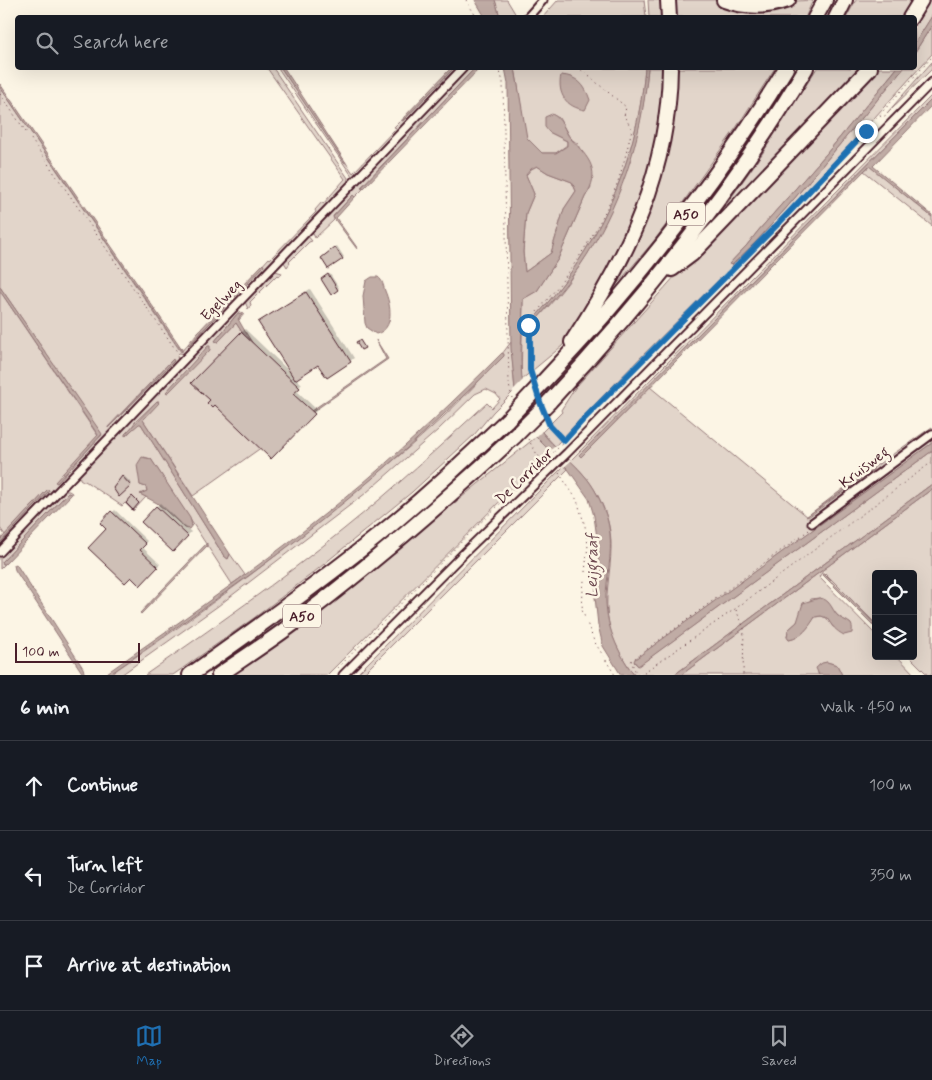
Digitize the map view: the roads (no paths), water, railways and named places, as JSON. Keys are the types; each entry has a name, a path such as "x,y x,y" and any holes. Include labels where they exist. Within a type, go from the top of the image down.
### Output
{"highway":[{"path":"668,0 669,15"},
{"path":"724,0 740,5 758,7 788,0"},
{"path":"817,15 826,0"},
{"path":"838,15 845,0"},
{"path":"912,15 922,0"},
{"name":"A50","path":"190,675 374,539 507,420 541,379 601,296 639,221 653,178 662,140 670,70"},
{"name":"A50","path":"541,379 611,308 682,220 723,164 785,70"},
{"name":"A50","path":"219,675 293,623 382,554 452,495 549,402 654,284 738,173 805,70"},
{"name":"A50","path":"654,284 692,254 868,70"}],"street":[{"path":"530,15 543,0"},
{"name":"Egelweg","path":"0,552 461,70"},
{"name":"De Corridor","path":"343,675 567,453 932,82"},
{"name":"Kruisweg","path":"812,523 932,434"}],"water label":[{"name":"Leijgraaf","path":"591,566"}]}
